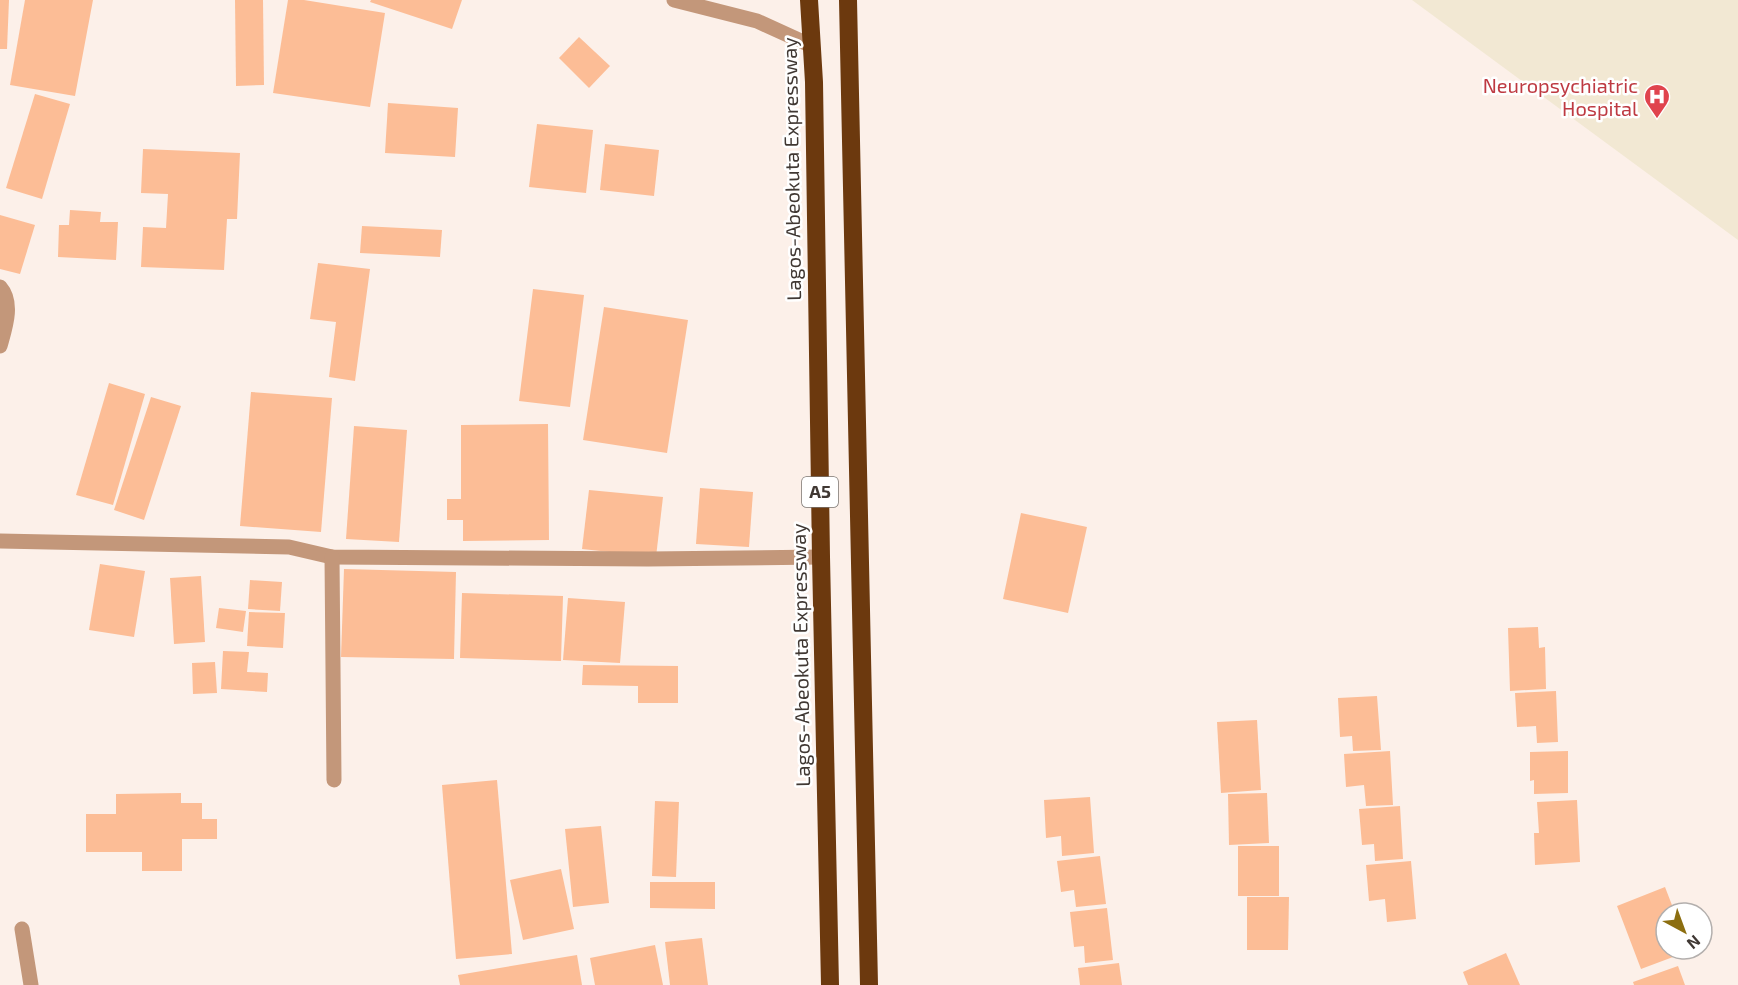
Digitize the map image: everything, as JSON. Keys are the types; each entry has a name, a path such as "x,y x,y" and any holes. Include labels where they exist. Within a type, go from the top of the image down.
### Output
{"highway":[{"name":"Lagos-Abeokuta Expressway","path":"809,0 814,82 830,985"},
{"name":"A5","path":"848,0 869,985"}],"street":[{"path":"674,0 757,21 812,46"},
{"path":"0,286 4,291 8,317 0,346"},
{"path":"0,542 289,547 332,557 648,560 821,557"},
{"path":"332,557 334,780"},
{"path":"22,929 31,985"}],"shaded area":[{"name":"Neuropsychiatric Hospital","path":"1412,0 1738,0 1738,240"}],"building":[{"path":"0,0 9,0 7,49 0,49"},
{"path":"25,0 93,0 75,96 10,85"},
{"path":"235,0 263,0 264,85 236,86"},
{"path":"288,0 304,0 385,13 370,107 273,93"},
{"path":"371,0 462,0 452,29 370,2"},
{"path":"579,37 610,66 589,88 559,58"},
{"path":"35,94 70,104 42,199 6,188"},
{"path":"388,103 458,108 455,157 385,153"},
{"path":"537,124 593,130 586,193 529,187"},
{"path":"605,144 659,150 654,196 600,190"},
{"path":"143,149 240,153 237,219 227,219 224,270 141,267 143,227 166,228 168,194 141,193"},
{"path":"70,210 101,212 100,222 118,222 116,260 58,257 59,225 69,225"},
{"path":"0,215 35,225 20,274 0,269"},
{"path":"362,226 442,230 440,257 360,253"},
{"path":"318,263 370,269 355,381 329,377 336,322 310,319"},
{"path":"533,289 584,295 570,407 519,401"},
{"path":"604,307 688,320 667,453 583,440"},
{"path":"109,383 145,394 113,505 76,495"},
{"path":"251,392 332,398 321,532 240,526"},
{"path":"151,397 181,406 144,520 114,510"},
{"path":"548,424 549,540 463,541 463,520 447,520 447,499 461,499 461,425"},
{"path":"354,426 407,430 399,542 346,539"},
{"path":"700,488 753,492 749,547 696,544"},
{"path":"589,490 663,497 656,557 582,549"},
{"path":"1021,513 1087,527 1068,613 1003,599"},
{"path":"100,564 145,571 134,637 89,630"},
{"path":"344,569 456,572 454,659 341,657"},
{"path":"201,576 205,642 174,644 170,578"},
{"path":"250,580 282,582 280,611 248,609"},
{"path":"462,593 563,596 561,661 460,658"},
{"path":"568,598 625,602 620,663 563,660"},
{"path":"219,608 246,611 243,632 216,628"},
{"path":"249,612 285,613 283,648 247,646"},
{"path":"1538,627 1539,648 1545,647 1546,689 1510,691 1508,628"},
{"path":"223,651 249,652 247,672 268,673 267,692 221,689"},
{"path":"215,662 217,693 193,694 192,663"},
{"path":"583,665 678,666 678,703 638,703 638,686 582,685"},
{"path":"1556,691 1558,742 1537,743 1536,726 1517,727 1515,693"},
{"path":"1377,696 1381,750 1353,751 1352,736 1340,737 1338,698"},
{"path":"1257,720 1261,790 1221,793 1217,722"},
{"path":"1390,751 1393,805 1366,806 1364,785 1346,787 1344,754"},
{"path":"1568,751 1568,793 1534,794 1534,780 1530,781 1530,752"},
{"path":"497,780 512,954 456,959 442,785"},
{"path":"181,793 181,803 202,803 202,819 217,819 217,839 182,839 182,871 142,871 142,852 86,852 86,814 116,814 116,794"},
{"path":"1267,793 1269,843 1229,845 1228,794"},
{"path":"1090,797 1094,853 1062,856 1061,836 1046,838 1044,800"},
{"path":"1577,800 1580,862 1535,865 1534,833 1539,833 1537,802"},
{"path":"655,801 679,802 676,877 652,876"},
{"path":"1400,806 1403,859 1375,861 1374,844 1362,845 1359,809"},
{"path":"601,826 609,903 573,907 565,829"},
{"path":"1238,846 1279,846 1279,896 1238,896"},
{"path":"1100,856 1106,904 1076,907 1074,890 1061,892 1057,861"},
{"path":"1411,861 1416,919 1387,922 1385,899 1369,901 1366,865"},
{"path":"561,869 574,929 523,940 510,880"},
{"path":"650,882 715,882 715,909 650,908"},
{"path":"1665,887 1670,901 1654,901 1654,961 1662,961 1641,969 1617,906"},
{"path":"1247,897 1289,897 1288,950 1247,950"},
{"path":"1107,908 1113,960 1085,963 1084,946 1074,947 1070,912"},
{"path":"702,938 708,985 670,985 665,942"},
{"path":"655,945 663,985 595,985 590,958"},
{"path":"1506,953 1520,985 1468,985 1463,972"},
{"path":"577,955 582,985 460,985 458,975"},
{"path":"1119,963 1122,985 1080,985 1078,968"},
{"path":"1678,966 1685,985 1634,985 1633,982"}],"place":[{"name":"Neuropsychiatric Hospital","path":"1657,120"}]}
